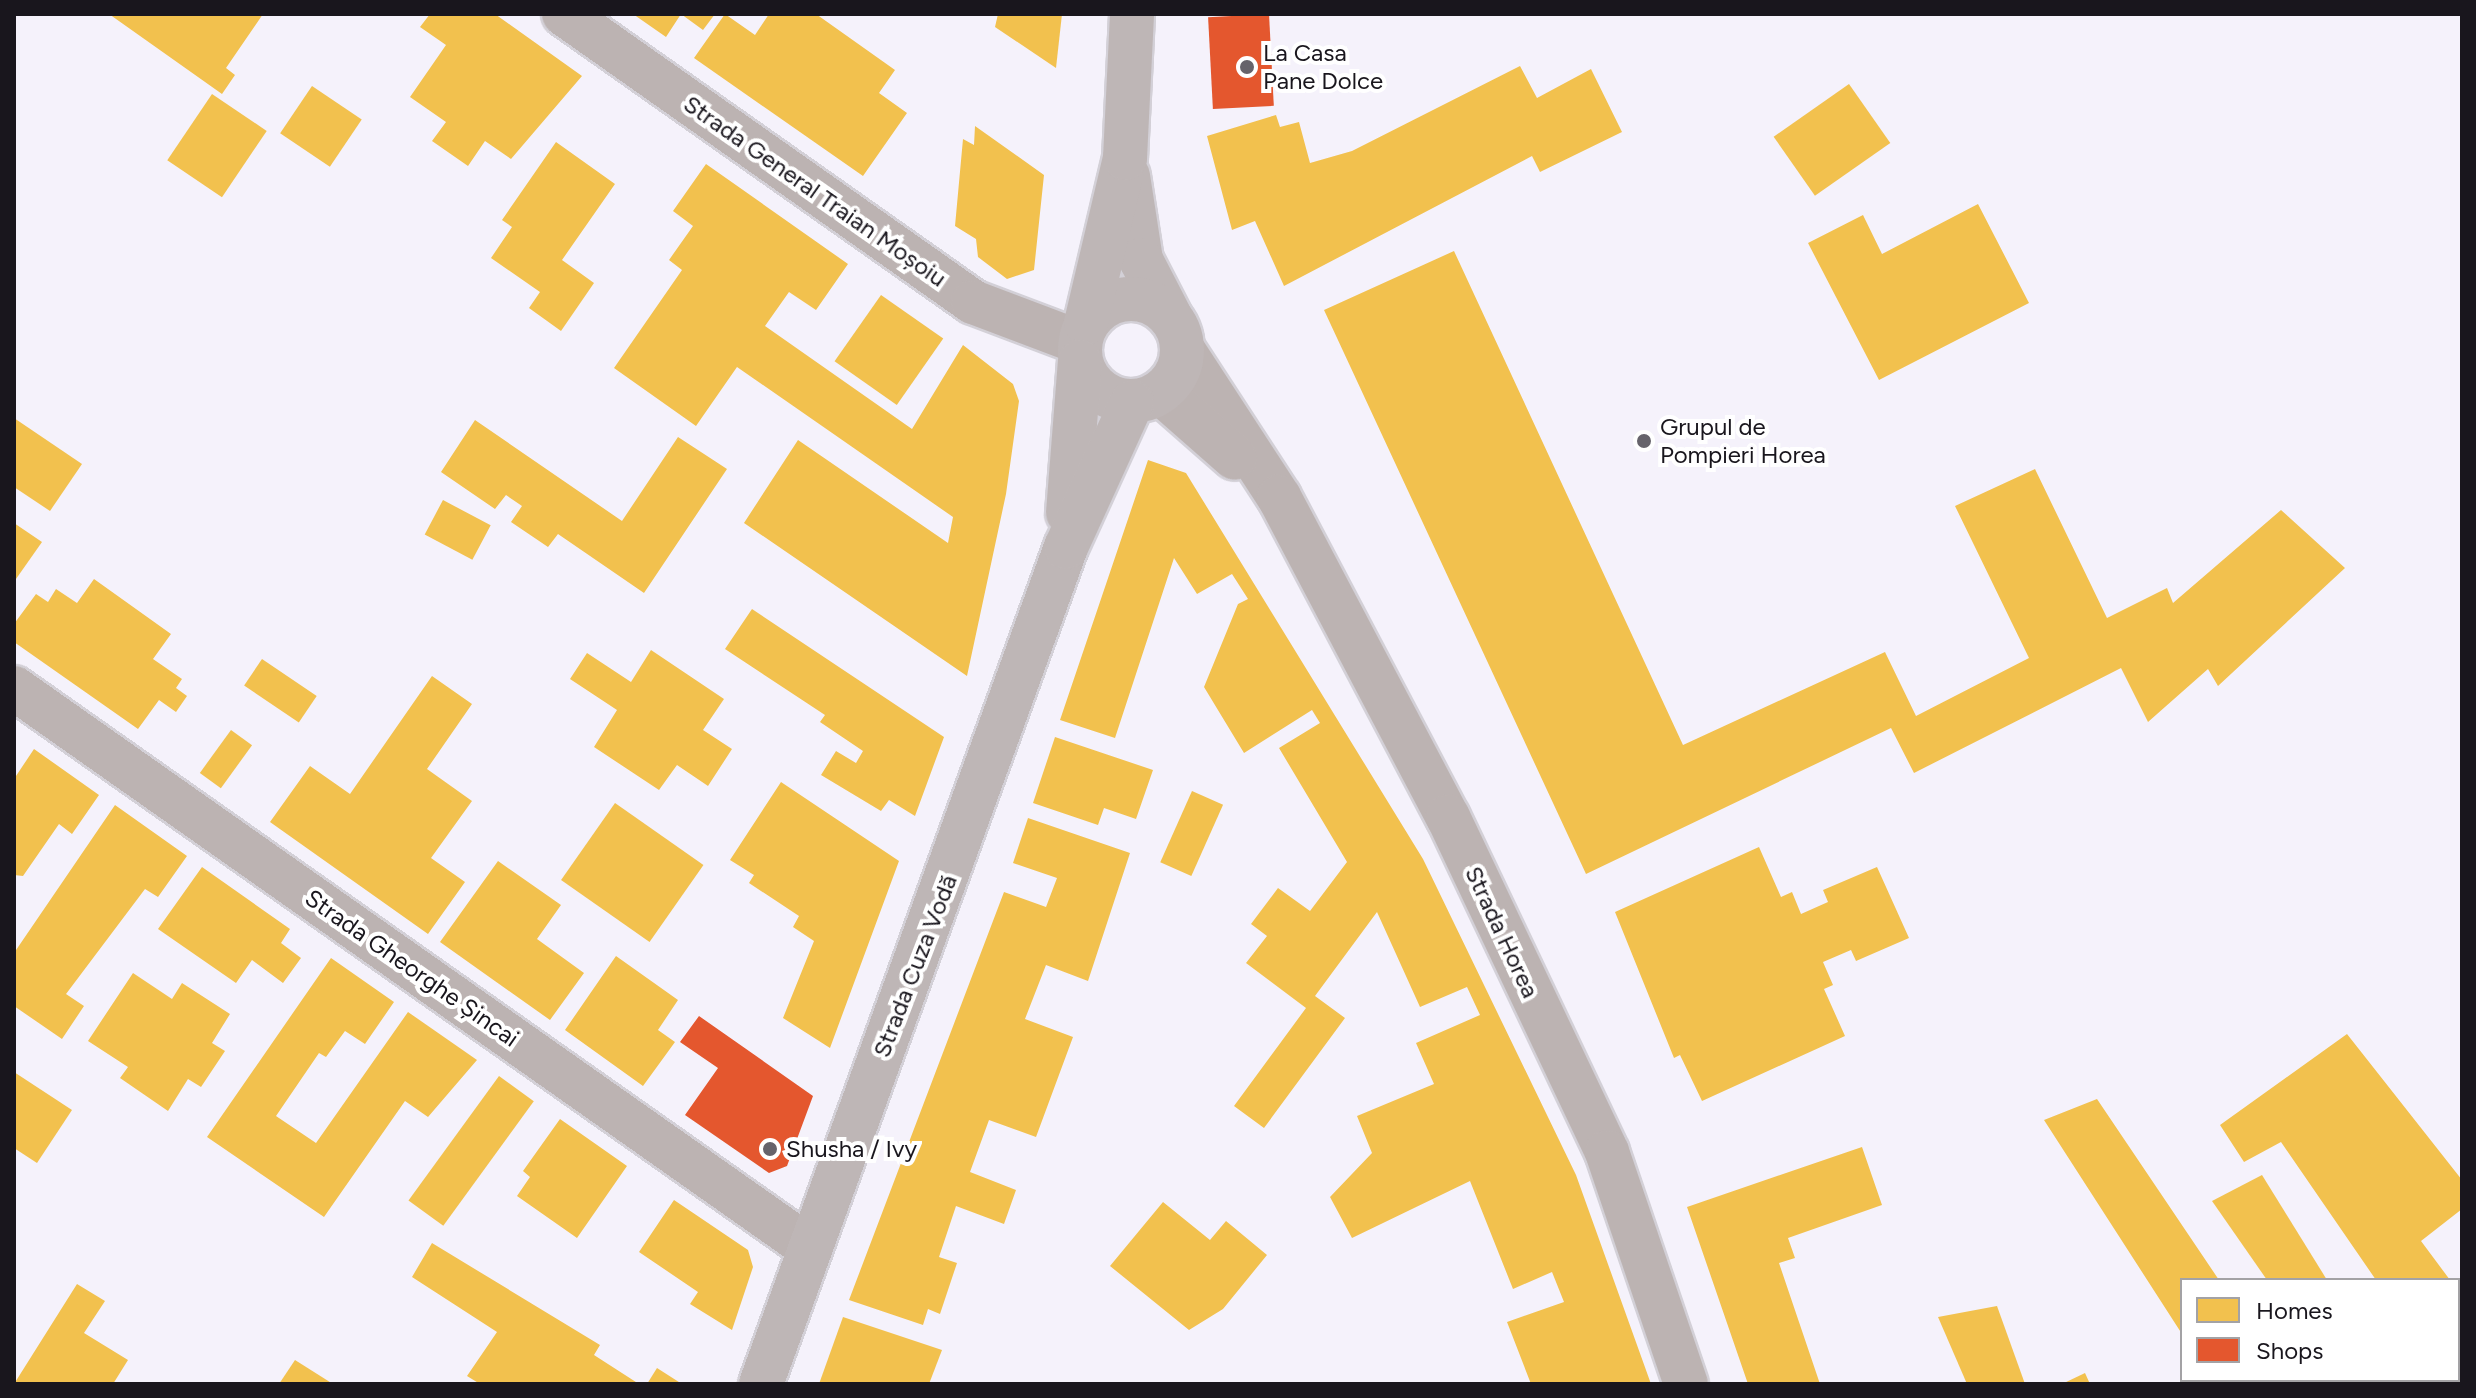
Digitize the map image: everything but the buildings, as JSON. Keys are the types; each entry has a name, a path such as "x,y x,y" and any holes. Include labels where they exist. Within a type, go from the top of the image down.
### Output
{"main road":[{"name":"Strada Cuza Vodă","path":"1066,547 1082,342 1125,158 1132,14"},
{"name":"Strada Cuza Vodă","path":"1125,158 1141,260 1177,334"},
{"path":"1117,300 1156,305 1177,334 1147,397 1099,391 1082,342 1117,300"},
{"name":"Strada Cuza Vodă","path":"761,1384 1066,547 1147,397"}],"street":[{"name":"Strada General Traian Moșoiu","path":"564,14 973,302 1082,342"},
{"name":"Strada Horea","path":"1177,334 1279,497 1448,817 1607,1152 1686,1384"},
{"name":"Strada Horea","path":"1147,397 1279,497"},
{"name":"Strada Gheorghe Șincai","path":"14,688 810,1248"}],"place":[{"name":"La Casa Pane Dolce","path":"1247,67"},
{"name":"Grupul de Pompieri Horea","path":"1644,441"},
{"name":"Shusha / Ivy","path":"770,1149"}]}
